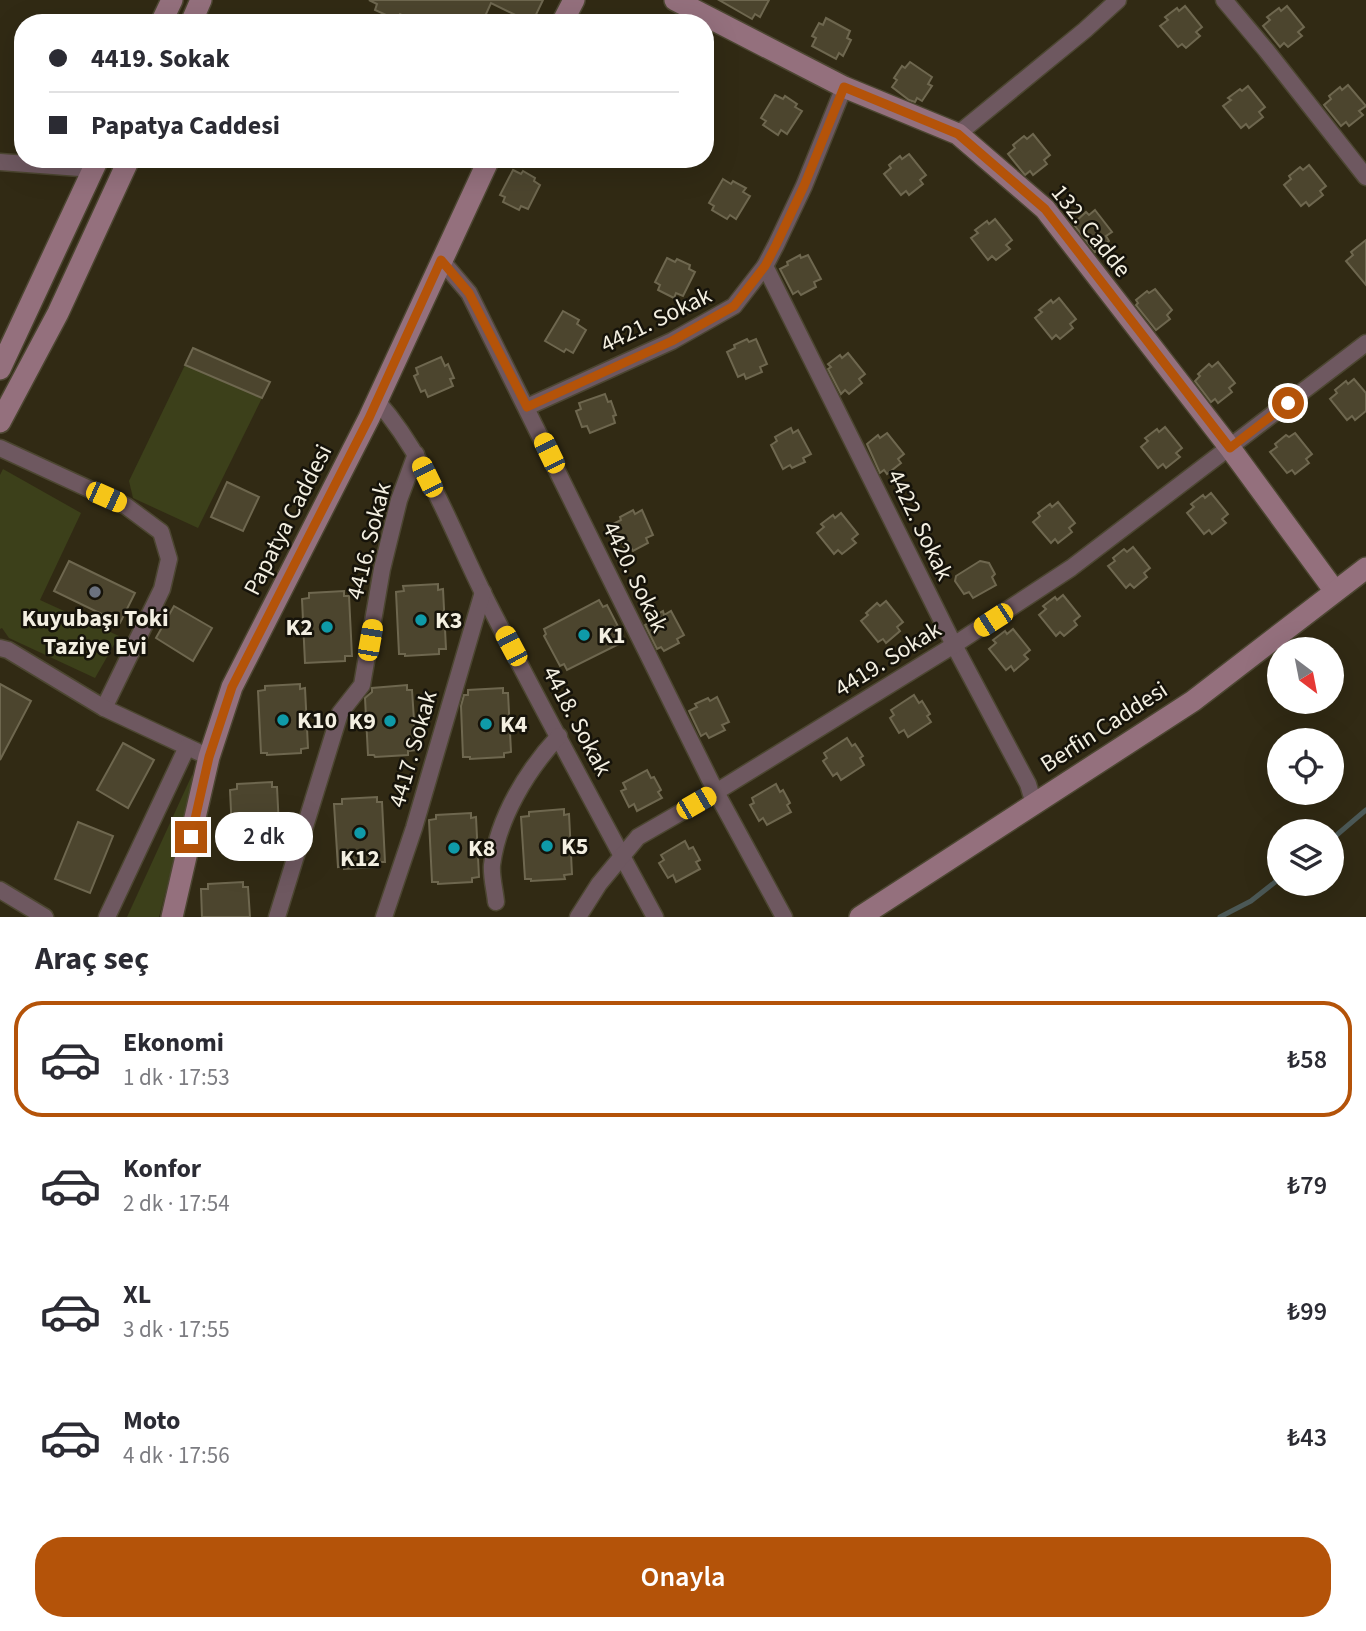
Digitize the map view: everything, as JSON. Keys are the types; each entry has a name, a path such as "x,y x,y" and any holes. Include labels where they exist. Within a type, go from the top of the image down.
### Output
{"street":[{"name":"132. Cadde","path":"675,0 702,14"},
{"path":"958,134 1118,0"},
{"path":"1224,0 1366,177"},
{"name":"132. Cadde","path":"714,20 844,87 958,134 1045,209 1230,448 1334,590"},
{"name":"4421. Sokak","path":"527,407 672,341 734,306 765,266 804,186 844,87"},
{"path":"0,369 93,168"},
{"path":"0,422 58,313 125,168"},
{"name":"Papatya Caddesi","path":"173,917 209,757 232,687 377,401 485,168"},
{"name":"4420. Sokak","path":"441,260 469,293 716,792 785,917"},
{"name":"4422. Sokak","path":"765,266 954,645 1028,784 1034,804"},
{"name":"4419. Sokak","path":"578,917 599,884 638,837 954,645 1071,568 1366,343"},
{"name":"4418. Sokak","path":"377,401 396,422 416,454 483,592 655,917"},
{"path":"0,448 125,506 161,532 169,559 162,589 104,708"},
{"name":"4416. Sokak","path":"277,917 340,712 362,685 382,569 400,500 416,454"},
{"name":"Berfin Caddesi","path":"860,917 1193,701 1366,568"},
{"name":"4417. Sokak","path":"384,917 414,828 483,592"},
{"path":"0,648 8,650 104,708 209,757"},
{"path":"496,902 492,866 503,819 543,753 559,736"},
{"path":"107,917 187,747"},
{"path":"0,890 46,917"}],"green space":[{"path":"185,365 262,398 198,528 133,498 129,481"},
{"path":"3,469 81,513 40,600 119,636 95,678 9,638 2,628 0,629 0,475"},
{"path":"192,775 196,776 159,917 127,917"}],"building":[{"path":"369,0 543,0 536,14 514,14 491,3 486,14 384,14 375,10 377,4"},
{"path":"719,0 769,0 760,17 755,14 752,19"},
{"path":"1185,6 1202,27 1196,32 1200,36 1186,48 1182,44 1178,47 1160,26 1168,20 1165,17 1177,8 1179,11"},
{"path":"1287,6 1304,27 1298,32 1302,36 1288,47 1284,43 1280,47 1263,26 1270,20 1267,17 1279,8 1281,11"},
{"path":"826,18 850,31 847,38 851,40 843,56 839,53 836,59 812,46 816,38 812,36 819,23 823,25"},
{"path":"910,62 932,77 928,84 932,86 922,101 917,98 915,102 909,100 892,87 902,66 905,68"},
{"path":"1348,85 1366,106 1359,111 1363,115 1349,126 1346,122 1341,126 1324,105 1331,99 1329,96 1340,87 1342,90"},
{"path":"1248,86 1265,107 1259,112 1263,117 1249,128 1246,124 1241,128 1223,106 1231,100 1228,98"},
{"path":"775,95 783,99 785,96 802,111 787,134 781,130 778,135 763,125 766,121 761,118"},
{"path":"1033,134 1050,155 1044,160 1047,164 1033,175 1030,171 1025,175 1008,154 1015,148 1013,145 1024,136 1027,139"},
{"path":"909,154 926,175 920,180 923,184 909,195 906,191 901,195 884,174 891,168 889,165 900,156 902,159"},
{"path":"1309,165 1326,186 1320,191 1323,195 1309,206 1306,202 1301,206 1284,185 1291,179 1289,176 1300,167 1303,170"},
{"path":"513,170 521,174 523,171 535,178 534,181 540,185 528,209 521,206 519,210 503,202 505,197 500,195"},
{"path":"723,179 746,188 743,192 750,196 736,219 730,215 727,219 712,210 714,206 709,203"},
{"path":"1095,210 1112,232 1106,236 1109,241 1095,252 1075,226 1075,222 1086,212 1089,215"},
{"path":"995,219 1012,240 1006,245 1010,249 996,260 992,256 988,260 971,238 978,233 975,230 987,221 989,224"},
{"path":"1366,240 1366,285 1346,261 1353,255 1351,252"},
{"path":"800,255 801,258 808,255 821,279 814,282 816,287 801,295 798,291 793,294 780,269"},
{"path":"667,258 690,265 689,269 695,272 683,296 676,293 674,298 658,290 660,285 655,282"},
{"path":"1155,289 1172,310 1167,315 1170,319 1156,330 1136,305 1136,300 1147,291 1149,293"},
{"path":"1059,298 1076,319 1070,324 1073,328 1060,339 1056,335 1052,339 1035,318 1042,312 1039,310 1051,300 1053,303"},
{"path":"563,311 579,320 577,324 586,330 573,353 566,349 564,352 545,341"},
{"path":"747,339 749,342 756,339 767,364 760,367 762,372 746,379 744,374 738,377 727,352"},
{"path":"193,348 270,382 262,398 185,365"},
{"path":"848,353 865,374 859,379 862,383 849,394 845,390 841,394 828,364 840,355 842,358"},
{"path":"441,357 445,366 448,364 454,378 450,379 453,386 428,397 425,390 421,392 414,376 418,374 416,368"},
{"path":"1218,362 1235,383 1229,388 1232,392 1218,403 1215,399 1211,402 1195,381 1200,376 1198,374 1209,364 1212,367"},
{"path":"1354,379 1366,393 1366,411 1355,420 1352,416 1347,420 1330,399 1337,393 1335,390 1346,381 1348,384"},
{"path":"605,394 616,415 613,416 615,423 590,433 587,426 582,427 576,411 581,409 579,403"},
{"path":"1165,427 1182,448 1176,453 1180,457 1166,468 1163,464 1158,468 1141,447 1148,441 1145,438 1157,429 1159,432"},
{"path":"791,428 793,433 798,430 811,454 803,458 805,462 783,469 771,445 777,441 775,437"},
{"path":"887,433 904,454 898,459 901,463 887,474 884,470 880,473 867,444 878,435 880,438"},
{"path":"1295,433 1312,454 1306,459 1309,463 1295,474 1292,470 1287,473 1270,452 1286,435 1289,437"},
{"path":"227,482 259,497 243,531 211,517"},
{"path":"1211,493 1228,514 1222,519 1226,523 1212,534 1209,530 1204,534 1187,513 1194,507 1191,504 1203,495 1205,498"},
{"path":"1058,502 1075,523 1069,528 1072,532 1058,543 1055,539 1051,543 1033,522 1040,516 1038,513 1050,504 1052,507"},
{"path":"633,510 635,514 642,510 653,535 646,538 648,543 633,551 630,546 625,549 613,524"},
{"path":"841,513 858,534 852,539 856,543 842,554 838,550 834,554 817,533 824,527 821,524 833,515 835,518"},
{"path":"1133,547 1150,568 1144,573 1147,577 1134,588 1130,584 1126,588 1108,566 1124,549 1127,552"},
{"name":"Kuyubaşı Toki Taziye Evi","path":"69,561 135,593 120,623 54,591"},
{"path":"980,561 989,563 995,574 992,577 996,585 973,598 969,592 964,594 955,581 956,576"},
{"name":"K3","path":"438,584 438,590 443,589 446,649 439,649 439,654 399,654 396,592 404,591 403,586"},
{"name":"K2","path":"344,591 344,596 349,596 352,656 345,656 345,661 305,663 302,599 309,598 309,593"},
{"path":"1063,595 1080,616 1074,621 1077,625 1064,636 1060,632 1056,636 1039,615 1046,609 1043,606 1055,597 1057,600"},
{"name":"K1","path":"599,600 603,607 607,605 623,636 619,638 621,643 567,670 564,664 560,666 544,636 544,629"},
{"path":"886,601 903,622 897,627 900,631 886,643 883,639 878,642 861,621 877,603 880,606"},
{"path":"174,606 212,628 193,661 156,638"},
{"path":"663,611 664,615 671,611 684,635 677,639 679,643 664,651 661,647 657,649 645,625 651,621 650,618"},
{"path":"1013,629 1030,650 1024,655 1028,659 1014,671 1011,666 1006,670 989,649 996,643 993,640 1005,631 1007,634"},
{"path":"0,684 31,701 0,760"},
{"name":"K10","path":"300,684 300,689 305,688 308,748 301,749 301,753 261,753 258,691 265,690 265,686"},
{"name":"K9","path":"407,685 407,690 412,690 416,750 408,751 408,755 368,755 365,698 372,692 372,688"},
{"name":"K4","path":"503,688 503,693 508,693 511,752 504,753 504,757 463,757 461,706 464,695 468,695 468,690"},
{"path":"914,695 919,703 922,701 930,714 927,716 931,722 908,737 904,730 899,733 890,718 894,715 891,710"},
{"path":"717,697 729,722 722,725 725,730 709,738 706,733 701,736 689,711 697,707 695,704"},
{"path":"847,738 863,756 860,758 864,765 841,780 837,773 833,776 823,761 827,758 824,753"},
{"path":"123,743 154,760 128,808 97,790"},
{"path":"647,770 661,790 658,792 662,798 637,811 634,804 629,807 621,791 626,789 623,783"},
{"path":"272,782 272,787 277,787 280,847 273,847 273,852 233,852 230,790 237,789 237,784"},
{"path":"776,784 790,803 787,805 791,812 767,825 763,818 759,821 750,805 754,803 752,798"},
{"name":"K12","path":"377,797 377,802 382,802 385,862 378,862 378,867 338,867 334,804 342,804 342,799"},
{"name":"K5","path":"564,809 564,815 569,814 572,874 564,875 565,879 525,879 521,817 529,816 529,812"},
{"name":"K8","path":"471,813 471,818 476,817 479,877 472,878 472,882 432,882 429,820 436,819 436,815"},
{"path":"78,822 113,836 90,893 55,879"},
{"path":"685,841 689,849 693,847 700,860 696,862 700,869 676,882 673,875 668,878 659,863 664,860 661,855"},
{"path":"243,882 243,887 248,887 250,917 202,917 201,889 208,889 208,884"}],"waterway":[{"path":"1344,829 1366,810"},
{"path":"1220,917 1251,901 1267,888"}],"place":[{"name":"Kuyubaşı Toki Taziye Evi","path":"95,592"},
{"name":"K3","path":"421,620"},
{"name":"K2","path":"327,627"},
{"name":"K1","path":"584,635"},
{"name":"K10","path":"283,720"},
{"name":"K9","path":"390,721"},
{"name":"K4","path":"486,724"},
{"name":"K12","path":"360,833"},
{"name":"K5","path":"547,846"},
{"name":"K8","path":"454,848"}],"route":[{"path":"191,837 209,757 232,687 369,418 441,260 469,293 527,407 672,341 734,306 765,266 776,245 804,186 844,87 958,134 1045,209 1230,448 1288,403"}]}
